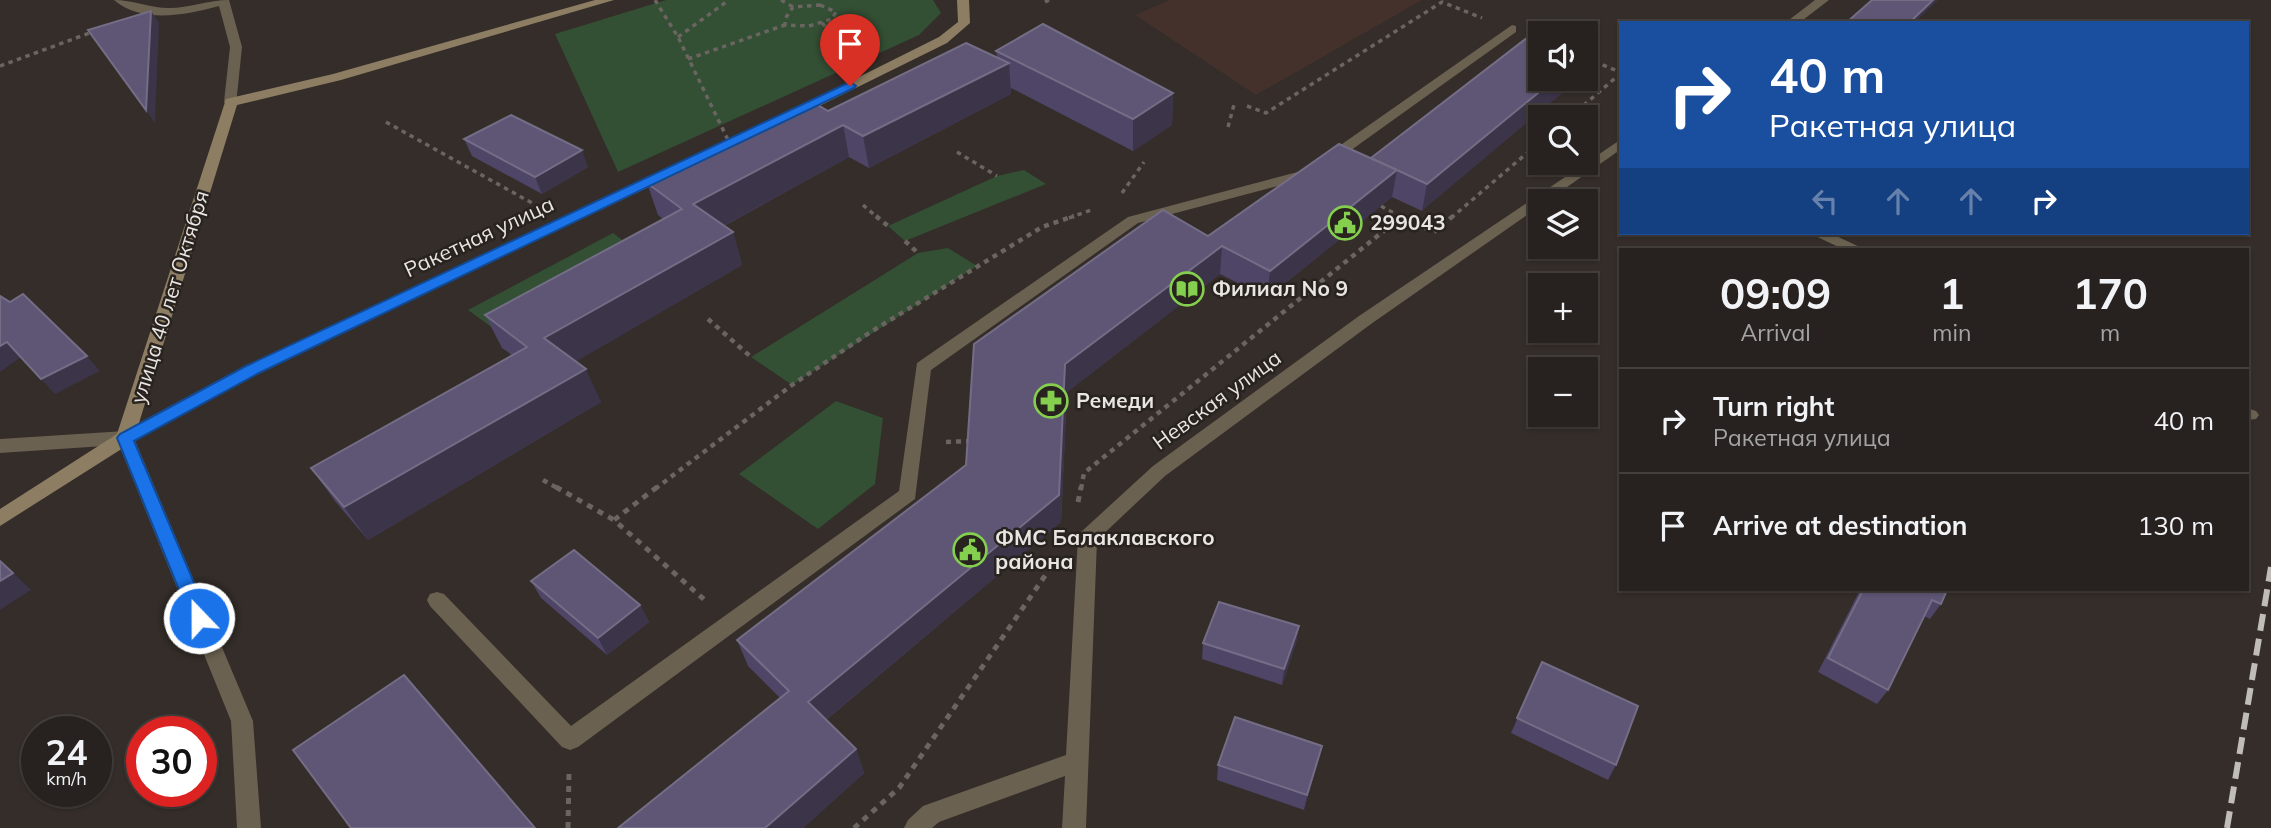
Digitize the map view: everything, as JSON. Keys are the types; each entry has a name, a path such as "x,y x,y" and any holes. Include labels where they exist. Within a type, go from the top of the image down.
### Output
{"main road":[{"path":"231,102 336,77 608,0"},
{"path":"778,121 943,40 964,23 965,5 962,0"},
{"name":"улица 40 лет Октября","path":"125,438 231,102"},
{"name":"Ракетная улица","path":"0,519 125,438 251,370 730,144"}],"street":[{"path":"120,0 148,12 177,13 223,1"},
{"path":"1794,21 1823,0"},
{"name":"улица 40 лет Октября","path":"223,1 236,47 231,102"},
{"path":"437,600 570,740 908,494 922,367 1133,220 1310,173 1512,29"},
{"name":"Невская улица","path":"1074,828 1088,537 1159,471 1365,320 1619,147"},
{"path":"1822,235 1853,248"},
{"path":"0,446 125,438 242,721 249,828"},
{"path":"916,828 931,814 1078,761"}],"path":[{"path":"655,0 678,37 730,144"},
{"path":"678,37 729,0"},
{"path":"688,59 785,25 806,26 821,23 832,19 836,12 828,5 793,7 780,0"},
{"path":"817,4 822,0"},
{"path":"1247,106 1266,113 1442,2"},
{"path":"785,25 785,19 793,7"},
{"path":"0,66 148,12"},
{"path":"821,23 874,74"},
{"path":"1598,63 1619,73"},
{"path":"1584,105 1619,74"},
{"path":"1228,127 1235,101"},
{"path":"386,122 565,222"},
{"path":"957,152 997,176"},
{"path":"1115,202 1144,162"},
{"path":"863,205 888,226"},
{"path":"614,520 792,385 869,333 1042,226 1103,206"},
{"path":"1381,206 1401,217"},
{"path":"905,241 918,253"},
{"path":"708,318 751,357"},
{"path":"543,480 614,520 731,623"},
{"path":"568,828 570,740"}],"shaded area":[{"path":"1170,0 1422,0 1256,95 1135,15"}],"green space":[{"path":"666,0 933,0 941,13 919,35 618,172 555,34"},
{"path":"1024,170 1046,184 905,241 888,226 997,176"},
{"path":"613,233 642,255 501,334 468,310"},
{"path":"948,248 977,266 792,385 751,357 918,253"},
{"path":"836,401 883,418 875,484 818,529 739,474"}],"building":[{"path":"1872,0 1933,0 1911,21 1848,21"},
{"path":"151,11 146,110 88,30"},
{"path":"1043,24 1173,93 1133,119 996,51"},
{"path":"1528,37 1528,91 1540,91 1427,184 1371,158"},
{"path":"966,43 1009,63 863,136 843,125 693,204 733,232 544,338 586,369 344,507 311,468 527,347 485,315 682,209 647,183 811,101 828,111"},
{"path":"511,115 582,150 535,177 464,139"},
{"path":"1339,144 1397,170 1270,271 1222,246 1065,364 1059,495 808,702 856,749 765,828 618,828 789,691 737,640 966,465 974,344 1163,210 1208,236"},
{"path":"23,294 87,356 41,379 7,342 0,346 0,296 10,302"},
{"path":"574,550 640,605 598,638 531,581"},
{"path":"0,561 13,573 0,581"},
{"path":"1862,591 1947,591 1941,604 1932,600 1888,690 1828,658"},
{"path":"1219,602 1299,626 1284,669 1203,643"},
{"path":"1542,662 1638,706 1616,765 1517,718"},
{"path":"404,675 535,828 351,828 293,750"},
{"path":"1235,717 1322,746 1307,795 1218,765"}],"railway":[{"path":"2227,828 2271,567"}],"place":[{"name":"299043","path":"1345,223"},
{"name":"Филиал No 9","path":"1187,289"},
{"name":"Ремеди","path":"1051,401"},
{"name":"ФМС Балаклавского района","path":"970,550"}],"route":[{"path":"199,618 125,438 251,370 850,86"}]}
